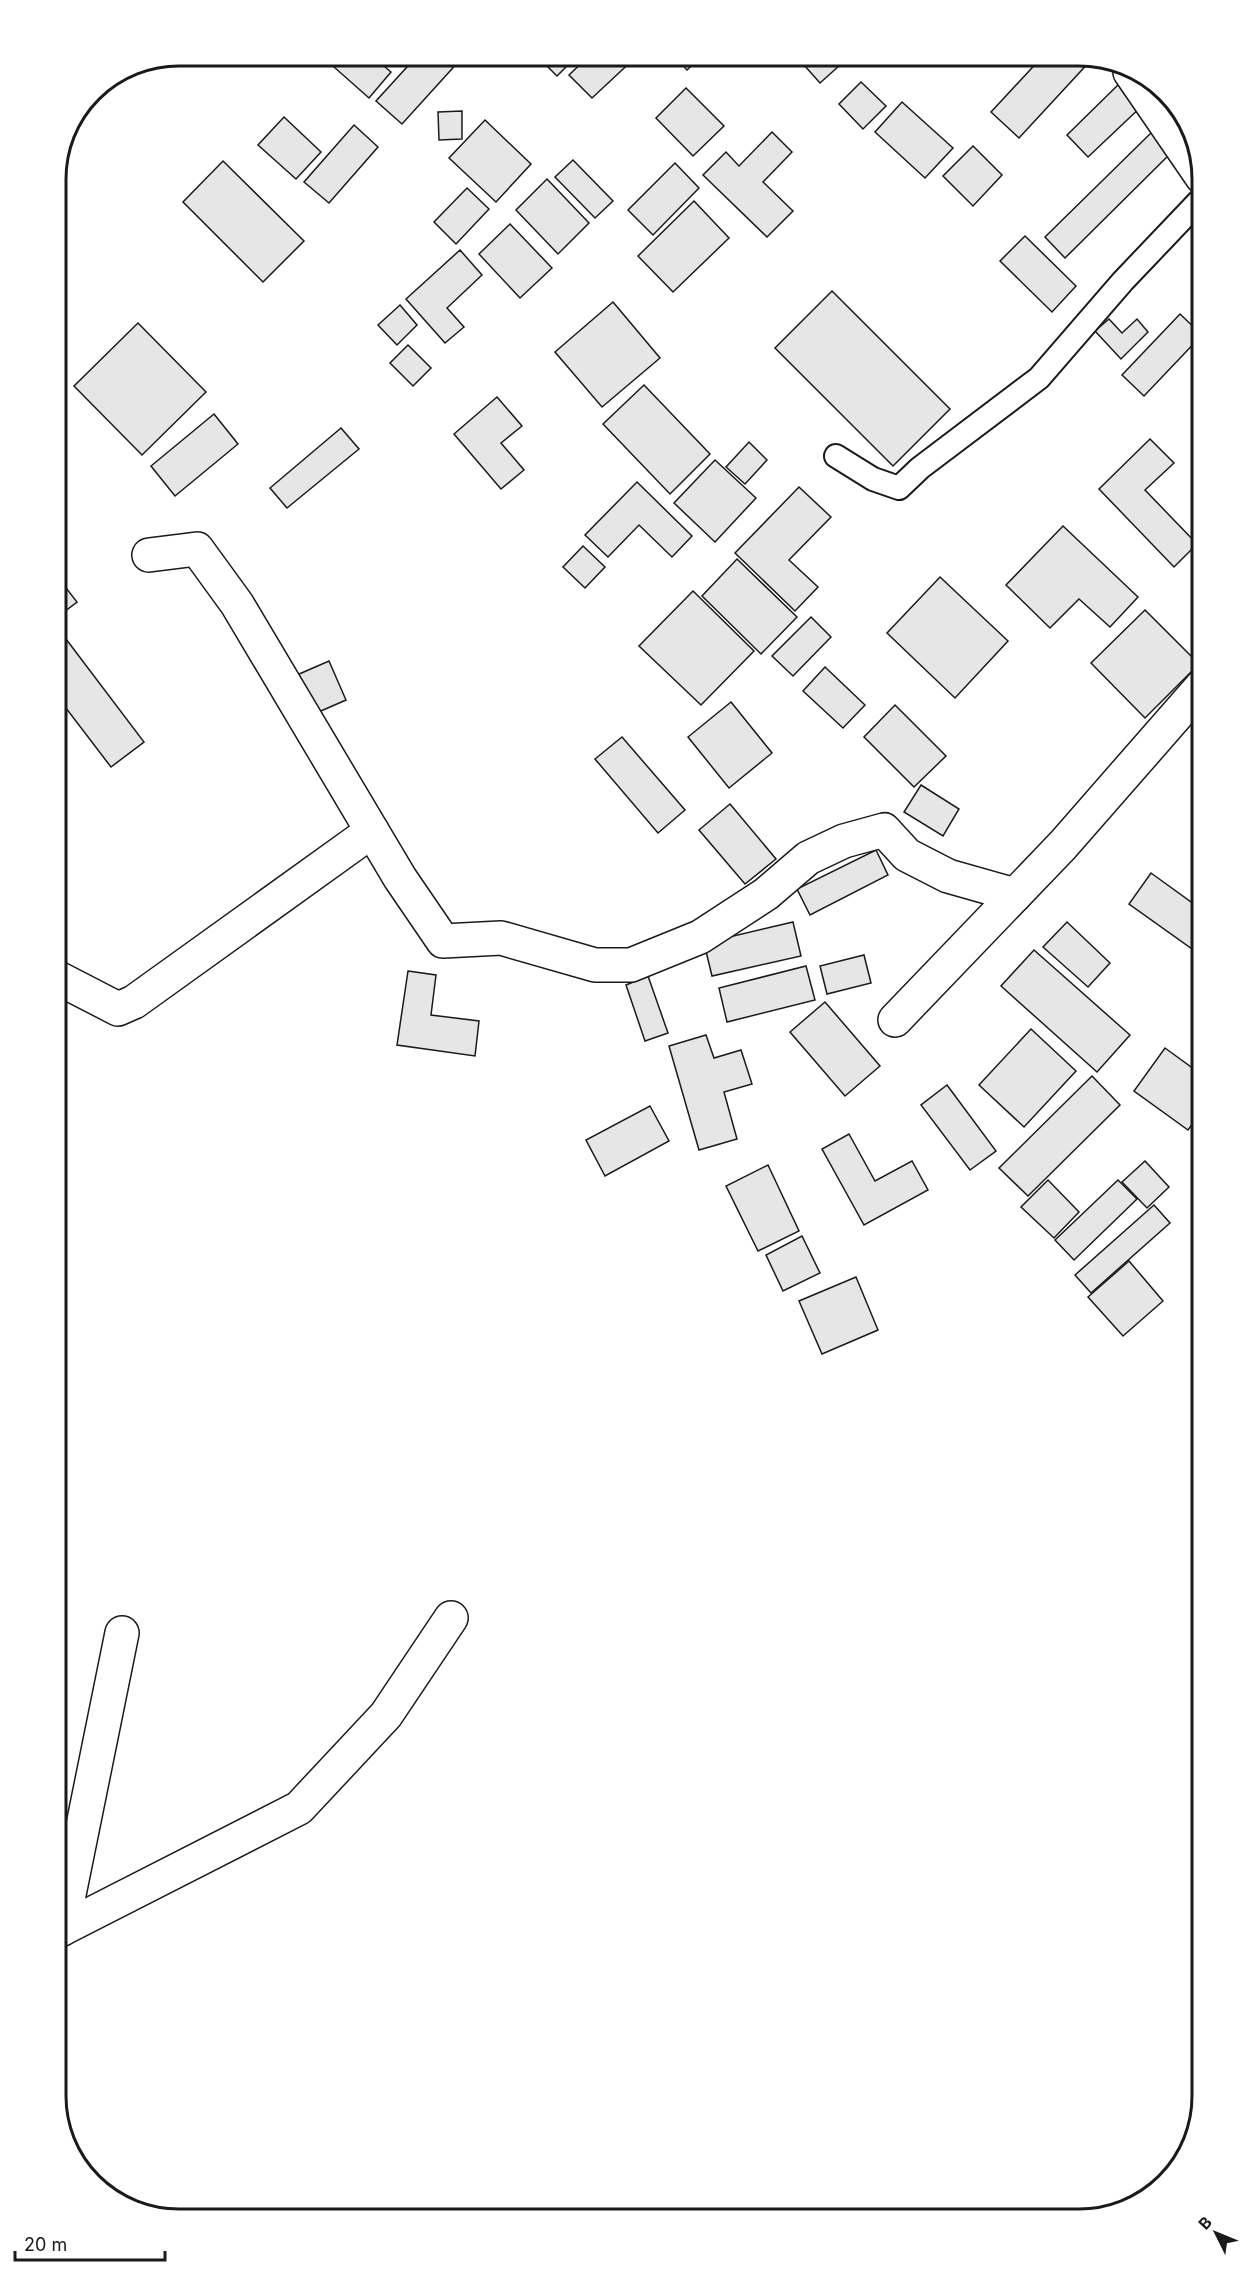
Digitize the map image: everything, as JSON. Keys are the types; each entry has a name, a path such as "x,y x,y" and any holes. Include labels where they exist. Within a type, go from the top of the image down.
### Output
{"street":[{"path":"1136,81 1190,160"},
{"path":"149,555 197,549 237,604 372,831 443,941 501,938 595,965 631,965 700,937 766,894 808,858 844,841 884,830 907,855 948,876 1015,895"},
{"path":"895,1020 1063,845 1192,698"},
{"path":"66,982 118,1009 134,1002 372,831"},
{"path":"66,1926 299,1808 386,1715 450,1618"},
{"path":"66,1897 122,1633"}],"lane":[{"path":"836,456 873,479 899,488 920,468 1039,378 1123,281 1192,209"}],"building":[{"path":"384,66 391,72 369,98 334,67"},
{"path":"408,66 455,66 402,124 376,101"},
{"path":"547,66 567,66 557,76"},
{"path":"578,66 626,66 592,98 569,75"},
{"path":"805,66 839,66 820,83"},
{"path":"1034,66 1086,66 1019,138 991,112"},
{"path":"1122,81 1144,104 1088,157 1067,135"},
{"path":"861,82 886,106 863,129 839,104"},
{"path":"686,88 724,126 693,156 656,118"},
{"path":"902,102 953,148 925,178 875,132"},
{"path":"462,111 462,139 439,140 438,112"},
{"path":"284,117 321,152 296,179 258,145"},
{"path":"485,120 531,164 496,202 449,158"},
{"path":"354,125 378,147 329,203 304,182"},
{"path":"1155,129 1175,149 1065,258 1045,237"},
{"path":"772,132 792,152 763,182 793,211 767,237 703,175 726,152 739,166"},
{"path":"973,146 1002,175 973,206 943,176"},
{"path":"573,160 613,201 595,218 555,177"},
{"path":"223,161 304,241 263,282 183,202"},
{"path":"675,163 699,188 653,235 628,210"},
{"path":"547,179 589,223 558,254 516,210"},
{"path":"467,188 489,209 456,244 434,222"},
{"path":"694,201 729,238 673,292 638,256"},
{"path":"510,224 552,268 520,298 479,254"},
{"path":"1025,236 1076,286 1052,312 1000,261"},
{"path":"460,250 482,275 447,308 464,327 445,343 406,299"},
{"path":"832,291 950,409 893,466 775,348"},
{"path":"613,302 660,358 602,407 555,352"},
{"path":"400,305 417,325 397,345 378,325"},
{"path":"1180,314 1192,325 1192,346 1144,396 1122,375"},
{"path":"1109,319 1122,333 1137,319 1148,332 1121,359 1095,331"},
{"path":"138,323 206,392 142,455 74,386"},
{"path":"408,345 431,368 413,386 390,363"},
{"path":"644,385 710,454 670,494 603,424"},
{"path":"497,397 522,426 501,443 524,470 501,489 454,434"},
{"path":"214,414 238,444 175,496 151,466"},
{"path":"341,428 359,449 287,508 270,488"},
{"path":"1150,439 1174,463 1145,490 1192,539 1192,549 1174,567 1099,489"},
{"path":"749,442 767,460 745,484 726,467"},
{"path":"715,460 756,498 715,542 674,503"},
{"path":"637,482 692,536 672,557 639,525 608,557 585,535"},
{"path":"799,487 831,517 789,560 818,587 795,611 735,553"},
{"path":"1063,526 1138,597 1110,627 1079,599 1050,628 1006,585"},
{"path":"583,546 605,567 585,588 563,567"},
{"path":"737,559 797,617 761,654 702,596"},
{"path":"940,577 1008,641 955,698 887,633"},
{"path":"66,588 77,602 66,610"},
{"path":"693,591 754,651 701,705 639,646"},
{"path":"1145,610 1192,657 1192,671 1145,718 1091,663"},
{"path":"811,617 831,637 793,676 772,656"},
{"path":"66,639 144,742 111,767 66,708"},
{"path":"329,661 346,700 307,717 290,678"},
{"path":"825,667 865,705 843,728 803,691"},
{"path":"731,702 772,753 729,788 688,737"},
{"path":"895,705 946,756 914,787 864,737"},
{"path":"622,737 685,810 658,833 595,759"},
{"path":"921,785 959,809 943,836 904,812"},
{"path":"730,804 776,859 745,884 699,830"},
{"path":"876,850 888,875 810,915 797,889"},
{"path":"1151,873 1192,903 1192,949 1129,904"},
{"path":"793,922 801,956 712,976 704,943"},
{"path":"1067,922 1110,963 1088,987 1043,947"},
{"path":"1034,950 1130,1035 1097,1072 1001,986"},
{"path":"864,955 871,983 827,994 820,966"},
{"path":"806,966 815,1000 727,1022 719,988"},
{"path":"408,971 436,975 431,1015 479,1021 475,1056 397,1045"},
{"path":"648,976 668,1033 645,1041 626,985"},
{"path":"825,1002 880,1066 845,1096 790,1032"},
{"path":"1031,1029 1076,1071 1024,1127 979,1085"},
{"path":"706,1035 714,1058 741,1050 752,1084 724,1092 737,1139 699,1150 669,1046"},
{"path":"1165,1048 1192,1068 1192,1125 1188,1130 1134,1091"},
{"path":"1092,1076 1120,1105 1028,1196 999,1168"},
{"path":"947,1085 996,1151 970,1170 921,1105"},
{"path":"650,1106 669,1141 605,1176 586,1140"},
{"path":"849,1134 875,1181 912,1161 928,1190 864,1225 822,1149"},
{"path":"1145,1161 1169,1187 1147,1208 1122,1182"},
{"path":"768,1165 799,1231 758,1251 726,1186"},
{"path":"1048,1180 1079,1212 1054,1238 1021,1207"},
{"path":"1118,1180 1137,1199 1074,1260 1055,1240"},
{"path":"1154,1205 1170,1223 1091,1293 1075,1275"},
{"path":"802,1236 820,1273 783,1291 766,1255"},
{"path":"1129,1261 1163,1301 1123,1336 1088,1297"},
{"path":"856,1277 878,1330 822,1354 799,1301"}]}
